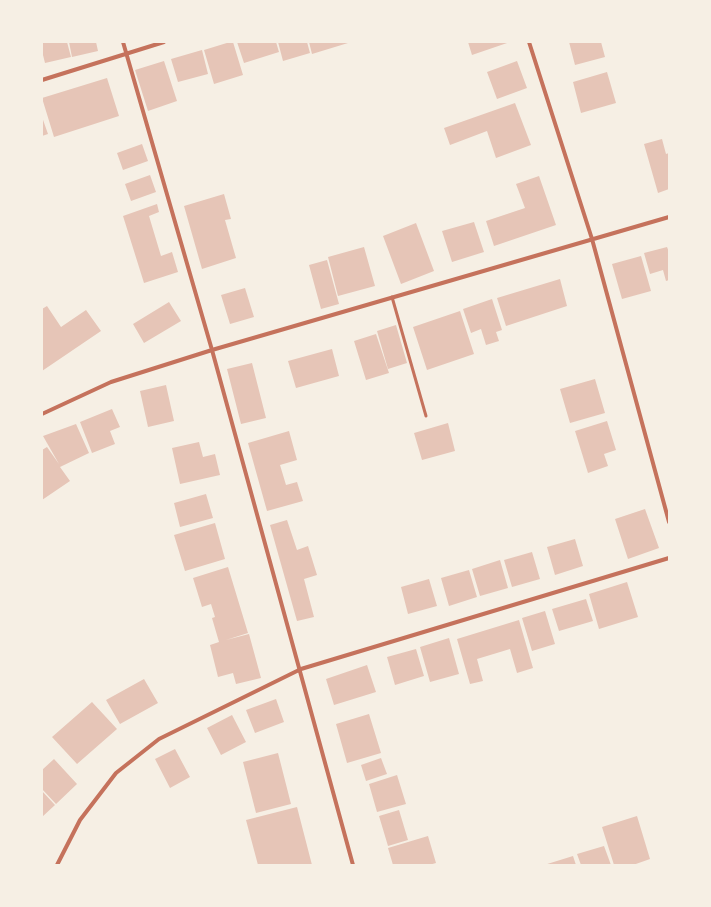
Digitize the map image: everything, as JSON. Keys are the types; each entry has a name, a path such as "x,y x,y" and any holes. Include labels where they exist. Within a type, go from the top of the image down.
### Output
{"street":[{"path":"123,42 212,350 353,865"},
{"path":"42,80 164,42"},
{"path":"529,42 592,239 669,522"},
{"path":"42,414 111,382 212,350 669,217"},
{"path":"57,865 80,820 116,773 159,739 300,670 669,558"}],"lane":[{"path":"392,297 426,416"}],"building":[{"path":"42,42 67,42 71,57 45,63 42,51"},
{"path":"69,42 96,42 98,51 72,57"},
{"path":"233,42 243,75 214,84 204,50"},
{"path":"237,42 276,42 279,52 244,63"},
{"path":"278,42 307,42 310,53 283,61"},
{"path":"309,42 348,42 348,43 312,54"},
{"path":"468,42 510,42 472,55"},
{"path":"569,42 601,42 605,57 575,65"},
{"path":"202,50 208,74 178,82 171,59"},
{"path":"164,61 177,101 148,111 135,70"},
{"path":"517,61 527,88 497,99 487,72"},
{"path":"607,72 616,103 581,113 573,82"},
{"path":"107,78 119,116 54,137 42,98"},
{"path":"515,103 531,145 496,158 487,131 450,145 444,128"},
{"path":"42,117 48,134 42,136"},
{"path":"662,139 666,154 669,153 669,189 658,193 644,144"},
{"path":"142,144 148,161 123,170 117,153"},
{"path":"150,175 156,192 131,201 125,184"},
{"path":"539,176 556,225 494,246 486,221 525,208 516,184"},
{"path":"224,194 231,219 225,220 236,258 202,269 184,206"},
{"path":"157,204 159,212 149,216 161,256 172,252 178,272 144,283 123,216"},
{"path":"474,222 484,252 452,262 442,231"},
{"path":"416,223 434,271 401,284 383,236"},
{"path":"364,247 375,286 338,296 328,257"},
{"path":"667,247 669,252 669,280 666,281 663,270 650,274 644,253"},
{"path":"641,256 651,291 622,299 612,264"},
{"path":"327,260 339,304 321,309 309,265"},
{"path":"560,279 567,306 506,326 497,298"},
{"path":"245,288 254,317 230,324 221,295"},
{"path":"492,299 502,330 496,332 499,341 486,345 481,329 471,333 463,309"},
{"path":"169,302 181,321 144,343 133,324"},
{"path":"47,306 61,327 86,310 101,331 42,371 42,309"},
{"path":"460,311 474,354 427,370 413,327"},
{"path":"396,325 407,363 388,369 377,331"},
{"path":"376,334 389,373 366,380 354,341"},
{"path":"332,349 339,376 296,388 288,361"},
{"path":"252,363 266,418 241,424 227,369"},
{"path":"595,379 605,413 570,423 560,389"},
{"path":"166,385 174,421 148,427 140,391"},
{"path":"112,409 120,427 110,431 115,444 92,453 80,422"},
{"path":"607,421 616,450 604,454 608,466 588,473 575,431"},
{"path":"448,423 455,451 422,460 414,433"},
{"path":"76,424 89,453 60,467 70,481 42,500 42,450 47,447 59,464 43,436"},
{"path":"289,431 297,460 280,465 286,485 297,482 303,501 267,511 248,443"},
{"path":"199,442 203,457 215,454 220,475 180,484 172,448"},
{"path":"206,494 213,518 180,527 174,503"},
{"path":"645,509 659,548 628,559 615,519"},
{"path":"287,520 297,550 308,546 317,575 304,579 314,617 297,621 270,525"},
{"path":"215,523 225,559 185,571 174,535"},
{"path":"575,539 583,566 555,575 547,547"},
{"path":"532,552 540,579 512,587 504,560"},
{"path":"500,560 508,588 480,596 472,569"},
{"path":"228,567 248,633 226,640 249,634 261,678 236,684 233,673 218,677 210,645 219,642 212,618 215,617 211,604 202,607 193,578"},
{"path":"469,570 477,597 449,606 441,578"},
{"path":"429,579 437,606 408,614 401,587"},
{"path":"627,582 638,617 599,629 589,594"},
{"path":"586,599 593,621 559,631 552,609"},
{"path":"545,611 555,644 532,651 522,618"},
{"path":"519,620 533,668 517,673 510,649 477,659 483,681 470,684 457,639"},
{"path":"449,638 459,674 430,682 420,647"},
{"path":"416,649 424,676 395,685 387,657"},
{"path":"367,665 376,692 334,705 326,679"},
{"path":"144,679 158,703 120,724 106,700"},
{"path":"276,699 284,722 255,733 246,710"},
{"path":"92,702 117,729 77,764 52,737"},
{"path":"369,714 381,753 347,763 336,724"},
{"path":"232,715 246,742 221,755 207,728"},
{"path":"175,749 190,777 170,788 155,759"},
{"path":"278,753 291,804 256,813 243,762"},
{"path":"381,758 387,774 366,781 361,765"},
{"path":"54,759 77,784 56,804 42,789 42,770"},
{"path":"397,775 406,804 377,812 369,784"},
{"path":"42,791 55,805 42,817"},
{"path":"297,807 312,865 258,865 246,820"},
{"path":"399,810 408,840 388,846 379,816"},
{"path":"637,816 650,859 633,865 614,865 602,827"},
{"path":"428,836 436,863 429,865 393,865 388,848"},
{"path":"604,846 611,865 581,865 577,854"},
{"path":"573,856 576,865 544,865"}]}
